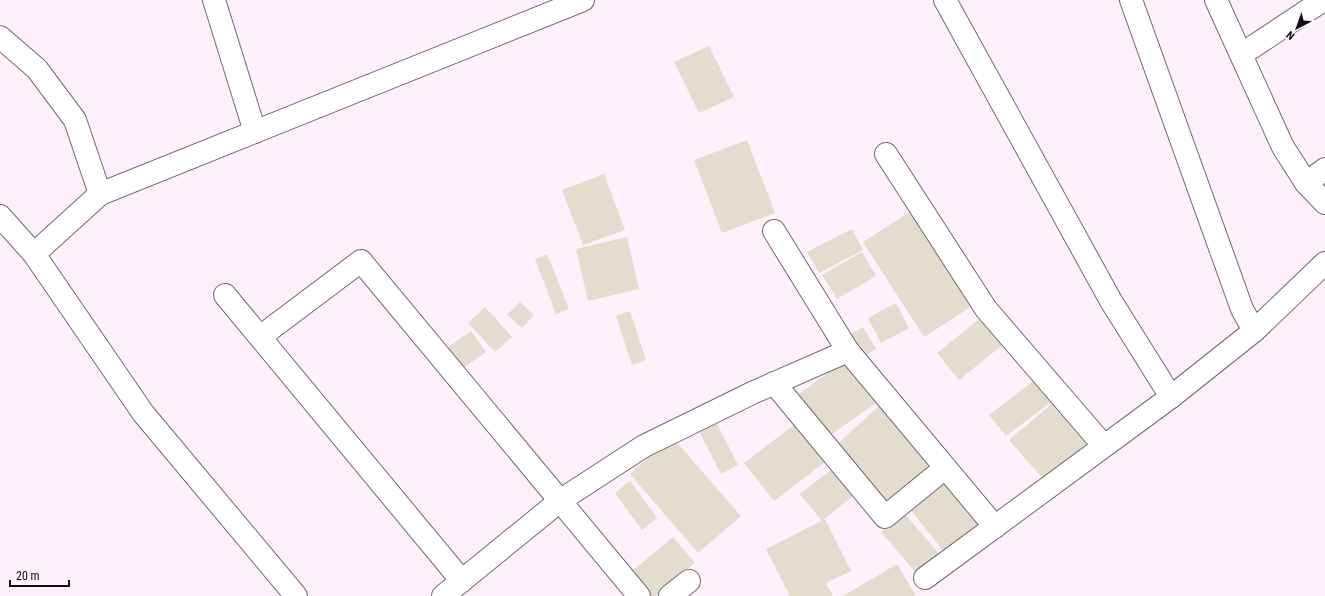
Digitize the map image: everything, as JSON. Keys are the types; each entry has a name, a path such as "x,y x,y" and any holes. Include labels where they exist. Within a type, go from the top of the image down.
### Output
{"street":[{"path":"214,0 255,132"},
{"path":"34,254 100,194 583,0"},
{"path":"945,0 1111,301 1171,397"},
{"path":"1131,0 1242,309 1254,331"},
{"path":"1216,0 1242,54 1283,147 1306,183 1325,203"},
{"path":"1242,54 1322,1"},
{"path":"0,37 37,69 75,120 100,194"},
{"path":"886,154 986,309 1104,446"},
{"path":"1306,183 1325,169"},
{"path":"0,216 34,254 143,413 296,596"},
{"path":"774,230 848,351 995,527"},
{"path":"260,337 361,261 561,500 639,596"},
{"path":"926,578 1171,397 1254,331 1325,263"},
{"path":"225,295 462,581"},
{"path":"443,596 561,500 644,446 774,384 848,351"},
{"path":"774,384 886,517 946,468"},
{"path":"670,596 689,581"}],"building":[{"path":"709,46 734,97 699,113 674,62"},
{"path":"747,140 775,213 722,233 694,160"},
{"path":"604,174 625,230 583,245 562,190"},
{"path":"913,210 974,305 924,337 863,242"},
{"path":"852,229 863,250 819,273 807,252"},
{"path":"627,237 639,289 588,301 576,249"},
{"path":"862,252 876,276 837,299 822,275"},
{"path":"547,254 569,309 556,314 535,259"},
{"path":"520,302 534,315 522,328 507,315"},
{"path":"896,303 909,328 881,343 868,318"},
{"path":"485,307 512,337 495,352 468,323"},
{"path":"630,311 646,360 632,365 616,316"},
{"path":"983,316 1005,343 959,380 937,353"},
{"path":"863,327 876,349 859,359 845,337"},
{"path":"471,331 486,352 462,369 447,348"},
{"path":"847,359 877,402 825,439 795,397"},
{"path":"1041,375 1058,397 1006,436 989,415"},
{"path":"1056,400 1091,439 1045,481 1009,440"},
{"path":"879,406 935,466 889,509 833,448"},
{"path":"715,420 738,465 721,474 698,429"},
{"path":"799,421 829,459 774,501 744,463"},
{"path":"672,437 741,516 698,553 630,474"},
{"path":"832,469 853,496 822,521 800,494"},
{"path":"946,478 983,523 945,553 909,508"},
{"path":"630,481 657,518 642,530 615,493"},
{"path":"904,513 940,555 918,575 881,532"},
{"path":"825,519 851,571 826,583 833,596 790,596 766,549"},
{"path":"673,537 695,563 656,596 651,596 631,572"},
{"path":"897,564 916,596 843,596"}]}
